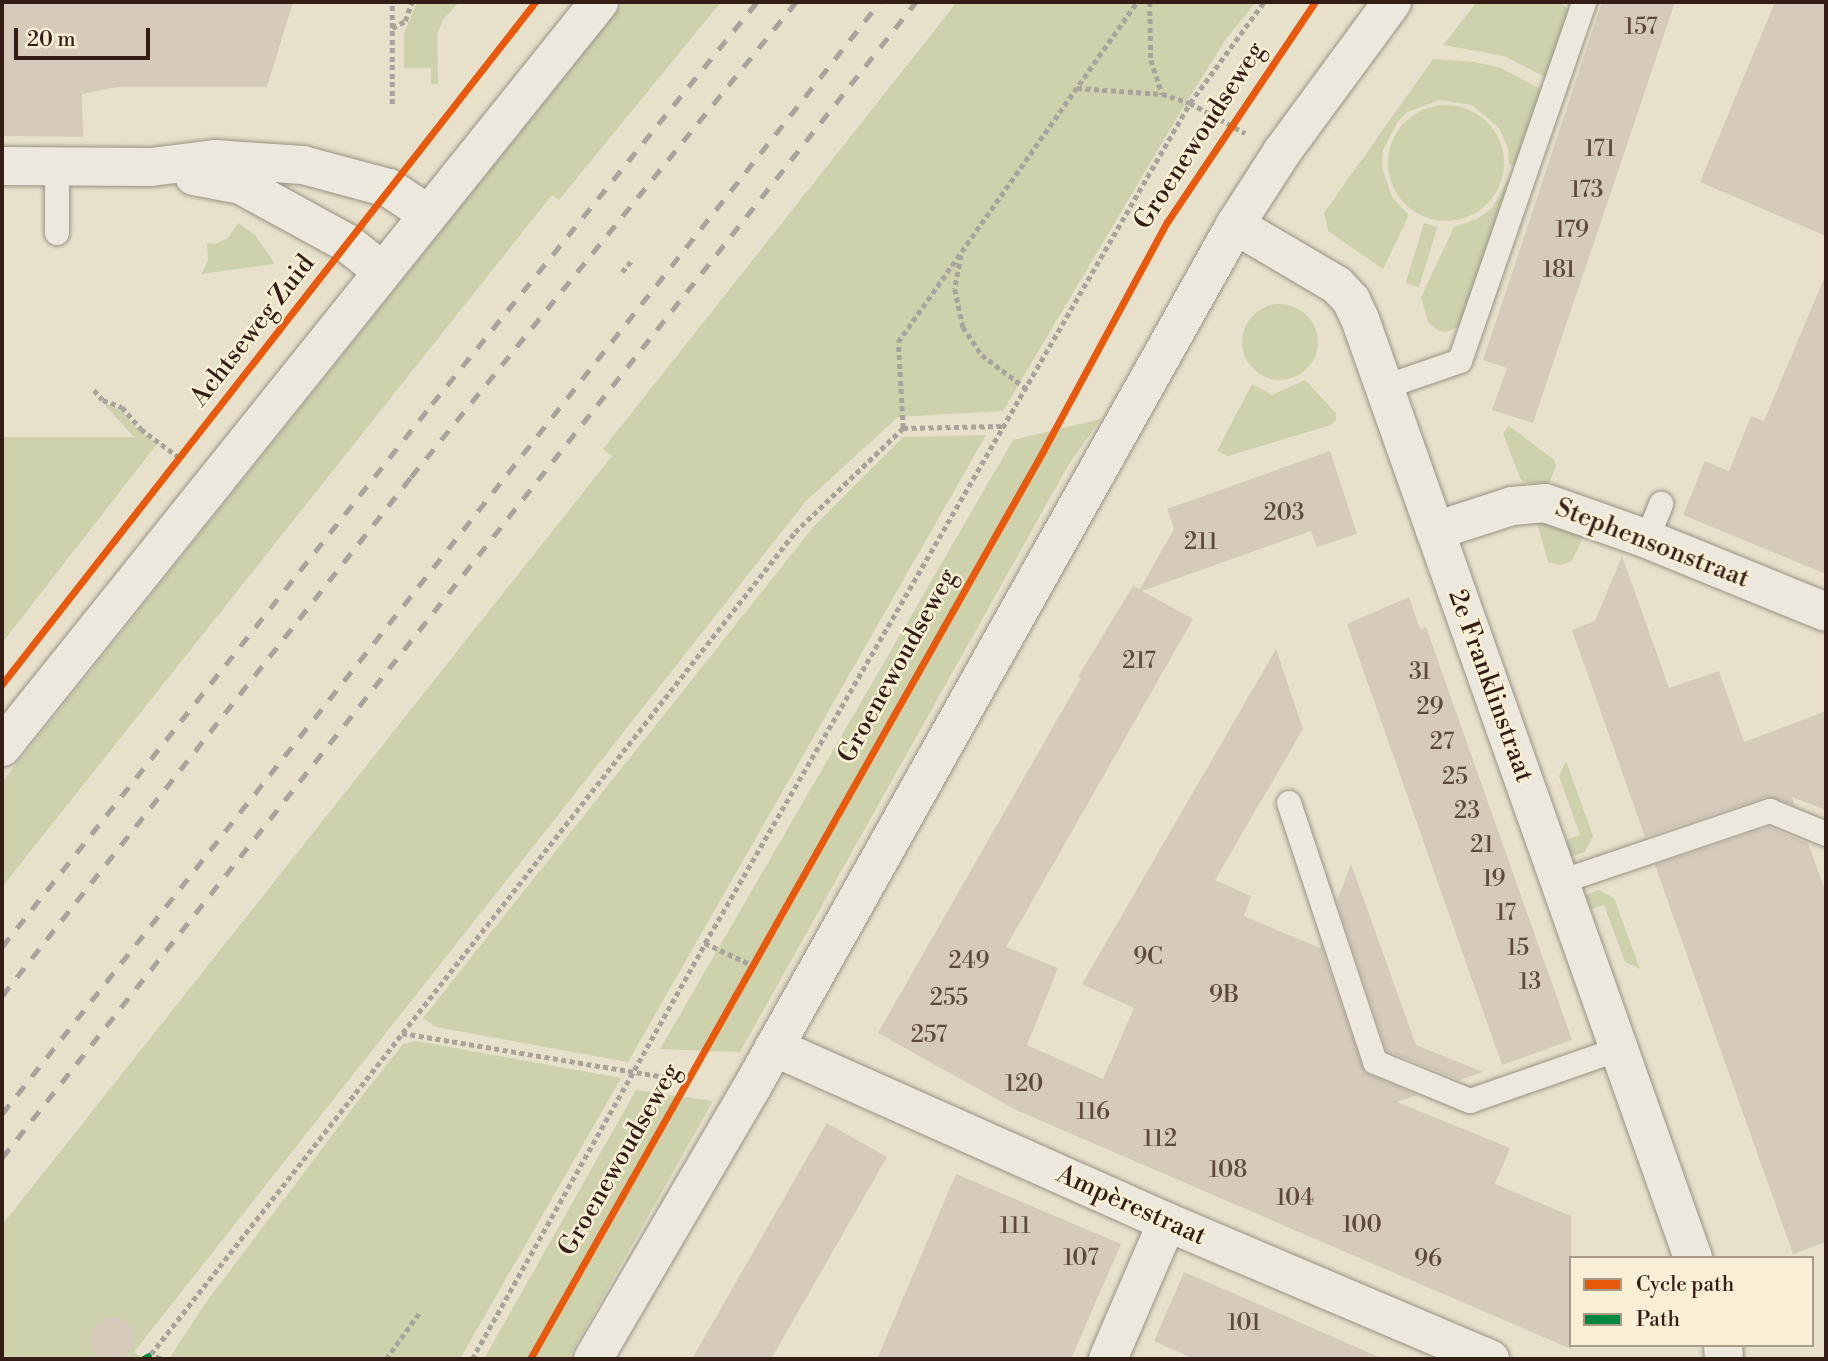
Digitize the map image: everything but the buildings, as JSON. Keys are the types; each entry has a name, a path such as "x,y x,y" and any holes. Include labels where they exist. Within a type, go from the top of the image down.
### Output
{"street":[{"path":"2,747 599,2"},
{"path":"593,1359 751,1089 1236,225 1282,152 1392,2"},
{"name":"Achtseweg Zuid","path":"2,166 151,167 215,159 303,165 389,188 428,214"},
{"name":"Achtseweg Zuid","path":"151,167 241,185 347,243 382,271"},
{"name":"2e Franklinstraat","path":"1236,225 1337,285 1351,300 1692,1256"},
{"name":"Stephensonstraat","path":"1435,531 1512,506 1545,503 1654,522 1826,612"},
{"name":"Ampèrestraat","path":"774,1047 1167,1222 1490,1359"},
{"path":"1108,1359 1167,1222"}],"lane":[{"path":"1384,387 1460,361 1584,2"},
{"path":"57,167 57,233"},
{"path":"1289,803 1375,1062 1470,1101 1619,1049"},
{"path":"1560,882 1769,811 1826,834"}],"path":[{"path":"392,2 392,104"},
{"path":"392,28 404,21 412,2"},
{"path":"903,428 898,342 1137,2"},
{"path":"1150,2 1151,60 1162,94"},
{"path":"472,1359 705,943 1006,426 1190,103 1264,2"},
{"path":"1076,88 1162,94 1190,103 1231,127"},
{"path":"962,250 955,289 963,327 982,355 1027,389"},
{"path":"622,272 632,260"},
{"path":"94,390 103,400 121,407 141,429 183,455 172,468"},
{"path":"160,1359 151,1354 795,532 903,428 1006,426"},
{"path":"705,943 805,993"},
{"path":"747,977 761,954"},
{"path":"402,1032 751,1089"},
{"path":"386,1359 419,1313"}],"green space":[{"path":"417,2 459,2 443,20 437,34 438,84 431,84 431,68 404,68 404,33"},
{"path":"624,2 721,2 559,200 552,195 2,887 2,782"},
{"path":"957,2 1256,2 1226,39 1184,106 1003,411 898,417 806,501 134,1352 144,1359 2,1359 2,1225 612,456 603,449"},
{"path":"1477,2 1561,2 1569,11 1547,78 1504,56 1443,45"},
{"path":"1433,59 1475,62 1501,68 1542,90 1517,166 1509,164 1508,148 1499,128 1472,105 1439,100 1408,112 1398,121 1383,150 1382,168 1392,197 1409,215 1383,269 1328,231 1324,213"},
{"path":"1446,105 1468,110 1487,122 1499,141 1504,163 1499,185 1487,204 1468,216 1446,221 1424,216 1405,204 1393,185 1388,163 1393,141 1405,122 1424,110"},
{"path":"1508,180 1512,182 1463,325 1446,332 1439,331 1428,322 1421,297 1454,227 1477,219 1492,208"},
{"path":"238,223 256,236 275,264 201,274 208,261 207,243 215,244 228,238"},
{"path":"1424,223 1437,227 1419,287 1406,283"},
{"path":"1280,304 1295,307 1307,315 1315,327 1318,342 1315,357 1307,369 1295,377 1280,380 1265,377 1253,369 1245,357 1242,342 1245,327 1253,315 1265,307"},
{"path":"1305,380 1336,413 1336,420 1331,425 1228,456 1217,451 1252,384 1272,395"},
{"path":"102,402 121,410 138,430 157,444 2,643 2,437 134,437"},
{"path":"1101,419 1069,464 740,1052 660,1049 1013,440"},
{"path":"1509,426 1554,460 1556,466 1548,486 1523,482 1520,478 1503,433"},
{"path":"986,435 628,1062 436,1027 423,1018 814,526 903,437"},
{"path":"1537,522 1587,528 1572,561 1560,565 1548,562"},
{"path":"1566,761 1593,836 1585,852 1567,858 1561,842 1580,835 1559,776"},
{"path":"1599,890 1614,898 1640,969 1625,962 1604,905 1585,911 1580,897"},
{"path":"416,1041 621,1078 460,1359 169,1359 204,1305 355,1105 403,1044"},
{"path":"636,1090 713,1101 568,1359 484,1359"}],"railway":[{"path":"2,947 432,404 757,2"},
{"path":"2,996 411,477 796,2"},
{"path":"2,1114 880,2"},
{"path":"2,1158 916,2"}],"marked path":[{"path":"142,1359 151,1354"}],"cycle path":[{"path":"2,684 535,2"},
{"name":"Groenewoudseweg","path":"530,1359 1043,451 1167,222 1315,2"}]}
